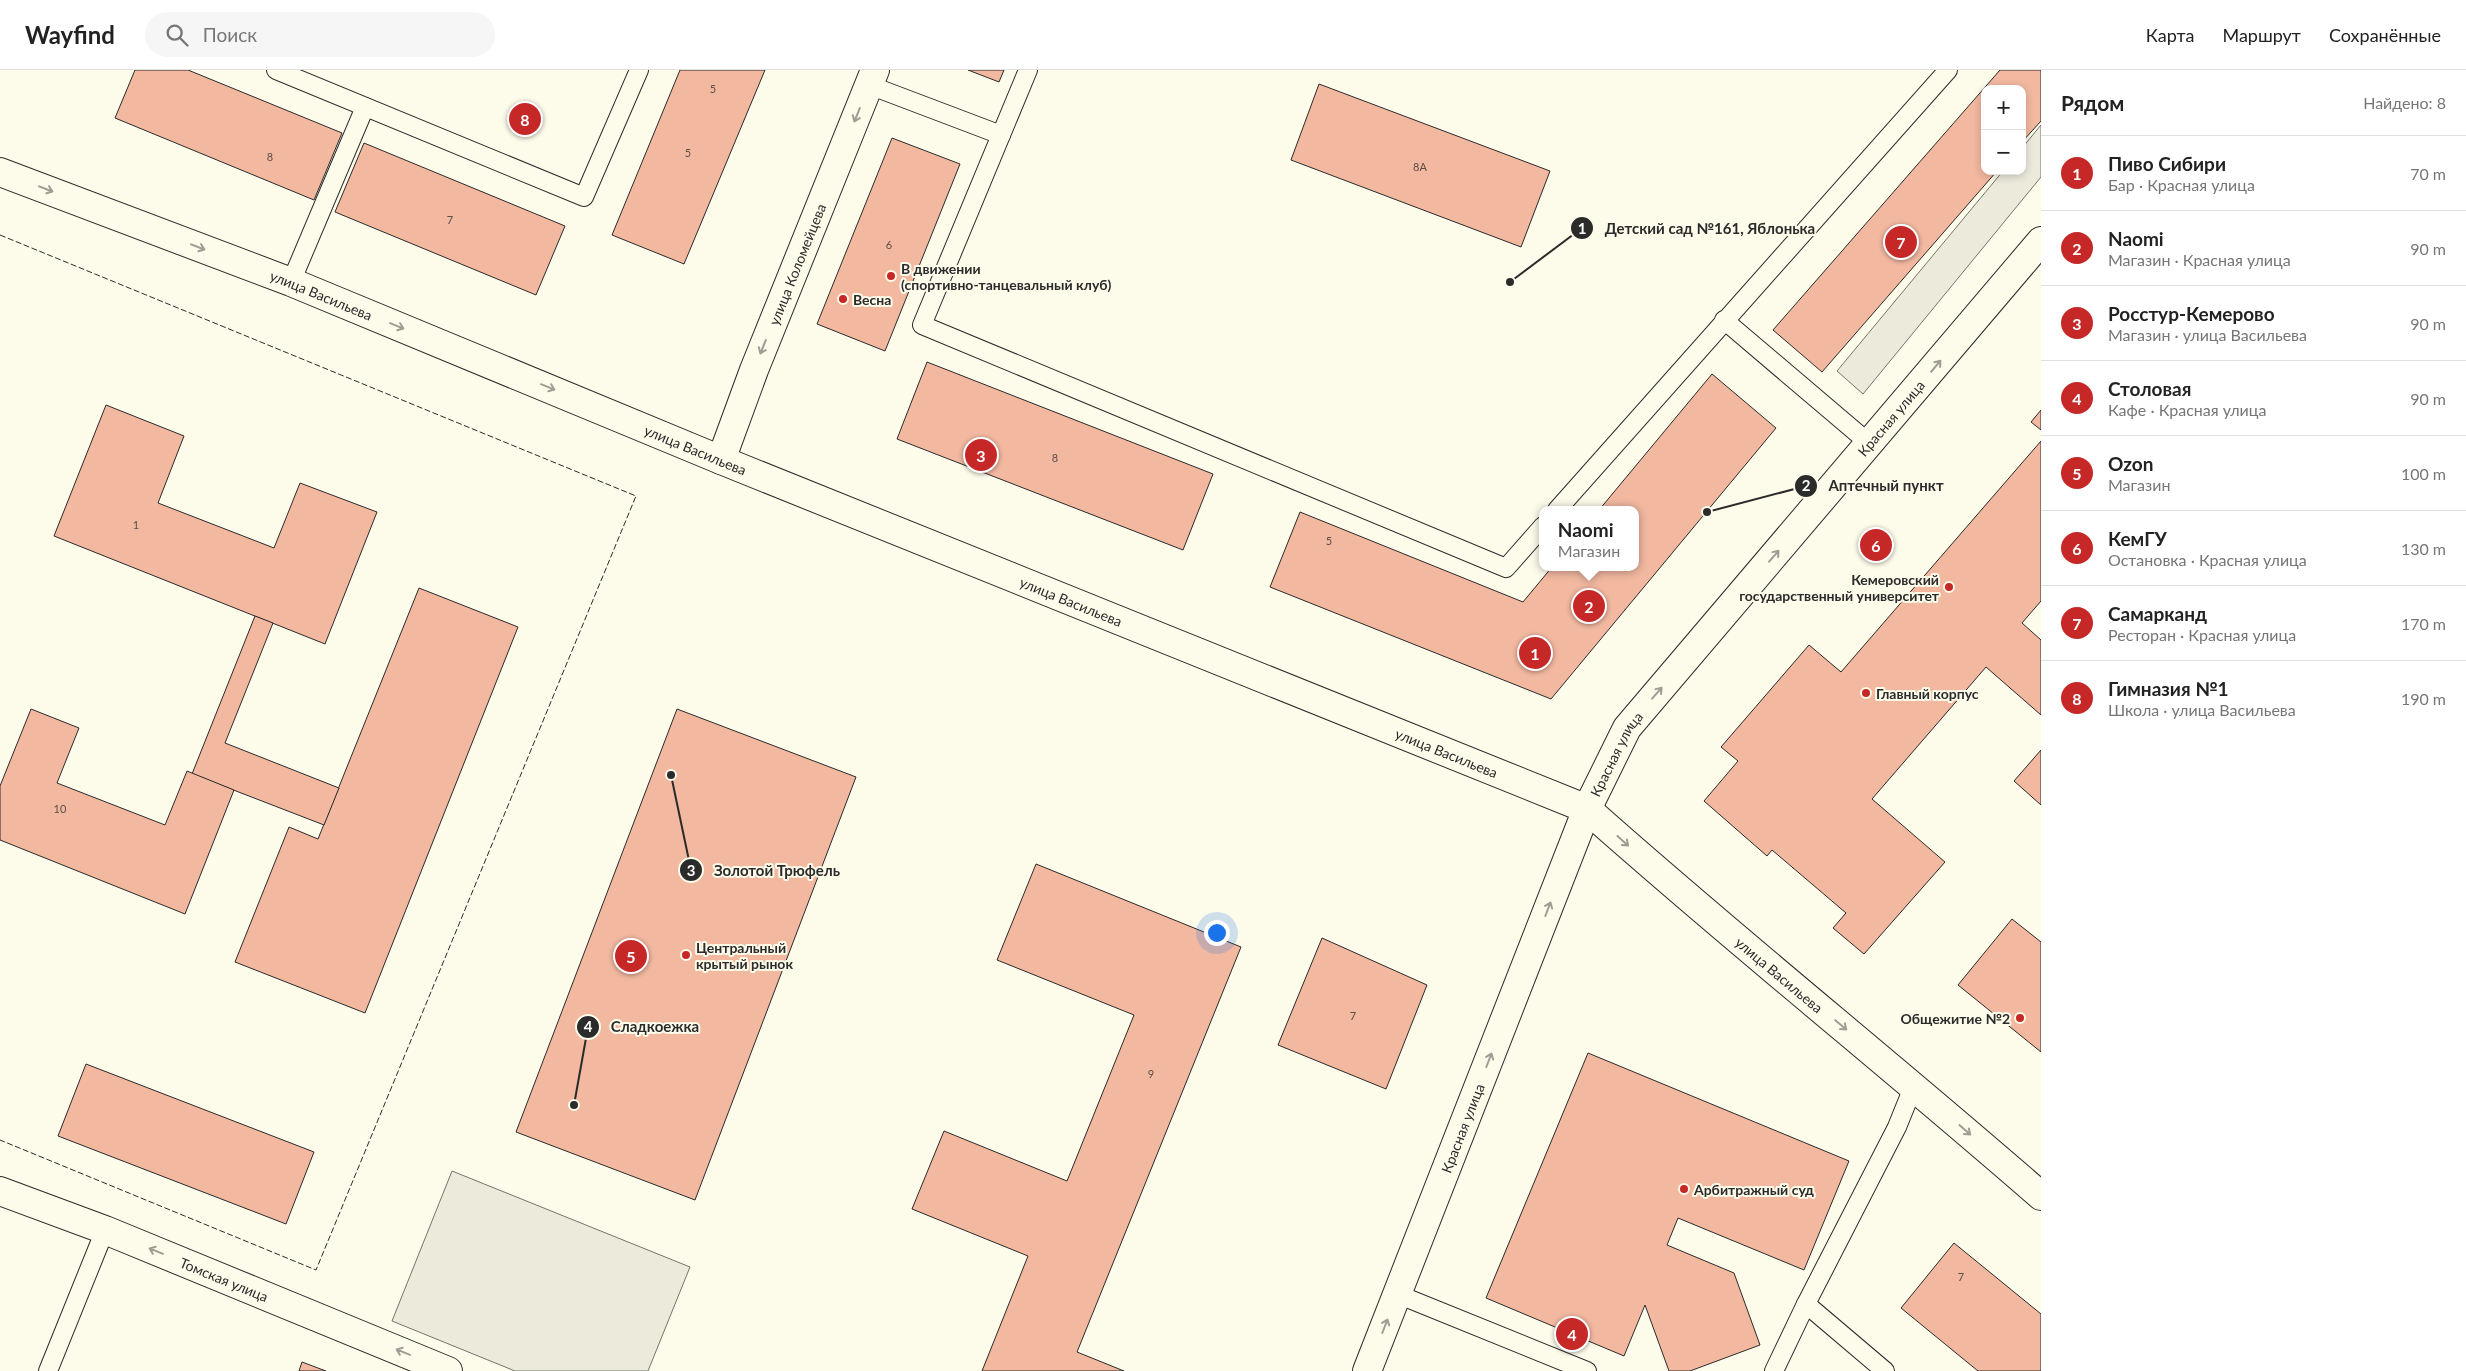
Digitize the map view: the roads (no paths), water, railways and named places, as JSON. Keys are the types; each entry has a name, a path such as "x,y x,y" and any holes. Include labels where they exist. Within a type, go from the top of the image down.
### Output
{"street":[{"name":"улица Коломейцева","path":"720,460 754,370 872,78"},
{"name":"улица Васильева","path":"0,172 291,282 720,460 1587,809 1657,871 1914,1085 2041,1196"},
{"name":"Красная улица","path":"1367,1371 1587,809 1627,728 2041,241"},
{"name":"Томская улица","path":"0,1191 105,1230 448,1371"}],"lane":[{"path":"276,70 584,197 639,70"},
{"path":"1028,70 922,325 1506,568 1539,531"},
{"path":"1561,506 1948,70"},
{"path":"872,78 1001,135"},
{"path":"291,282 365,106"},
{"path":"1724,320 1870,444"},
{"path":"1774,1371 1806,1304 1897,1127 1914,1085"},
{"path":"48,1371 105,1230"},
{"path":"1397,1294 1587,1371"},
{"path":"1806,1304 1885,1371"}],"place":[{"name":"Гимназия №1","path":"525,119"},
{"name":"Самарканд","path":"1901,242"},
{"name":"В движении (спортивно-танцевальный клуб)","path":"891,276"},
{"name":"Детский сад №161, Яблонька","path":"1510,282"},
{"name":"Весна","path":"843,299"},
{"name":"Росстур-Кемерово","path":"981,455"},
{"name":"Аптечный пункт","path":"1707,512"},
{"name":"КемГУ","path":"1876,545"},
{"name":"Кемеровский государственный университет","path":"1949,587"},
{"name":"Naomi","path":"1589,606"},
{"name":"Пиво Сибири","path":"1535,653"},
{"name":"Главный корпус","path":"1866,693"},
{"name":"Золотой Трюфель","path":"671,775"},
{"name":"Центральный крытый рынок","path":"686,955"},
{"name":"Ozon","path":"631,956"},
{"name":"Общежитие №2","path":"2020,1018"},
{"name":"Сладкоежка","path":"574,1105"},
{"name":"Арбитражный суд","path":"1684,1189"},
{"name":"Столовая","path":"1572,1334"}]}
